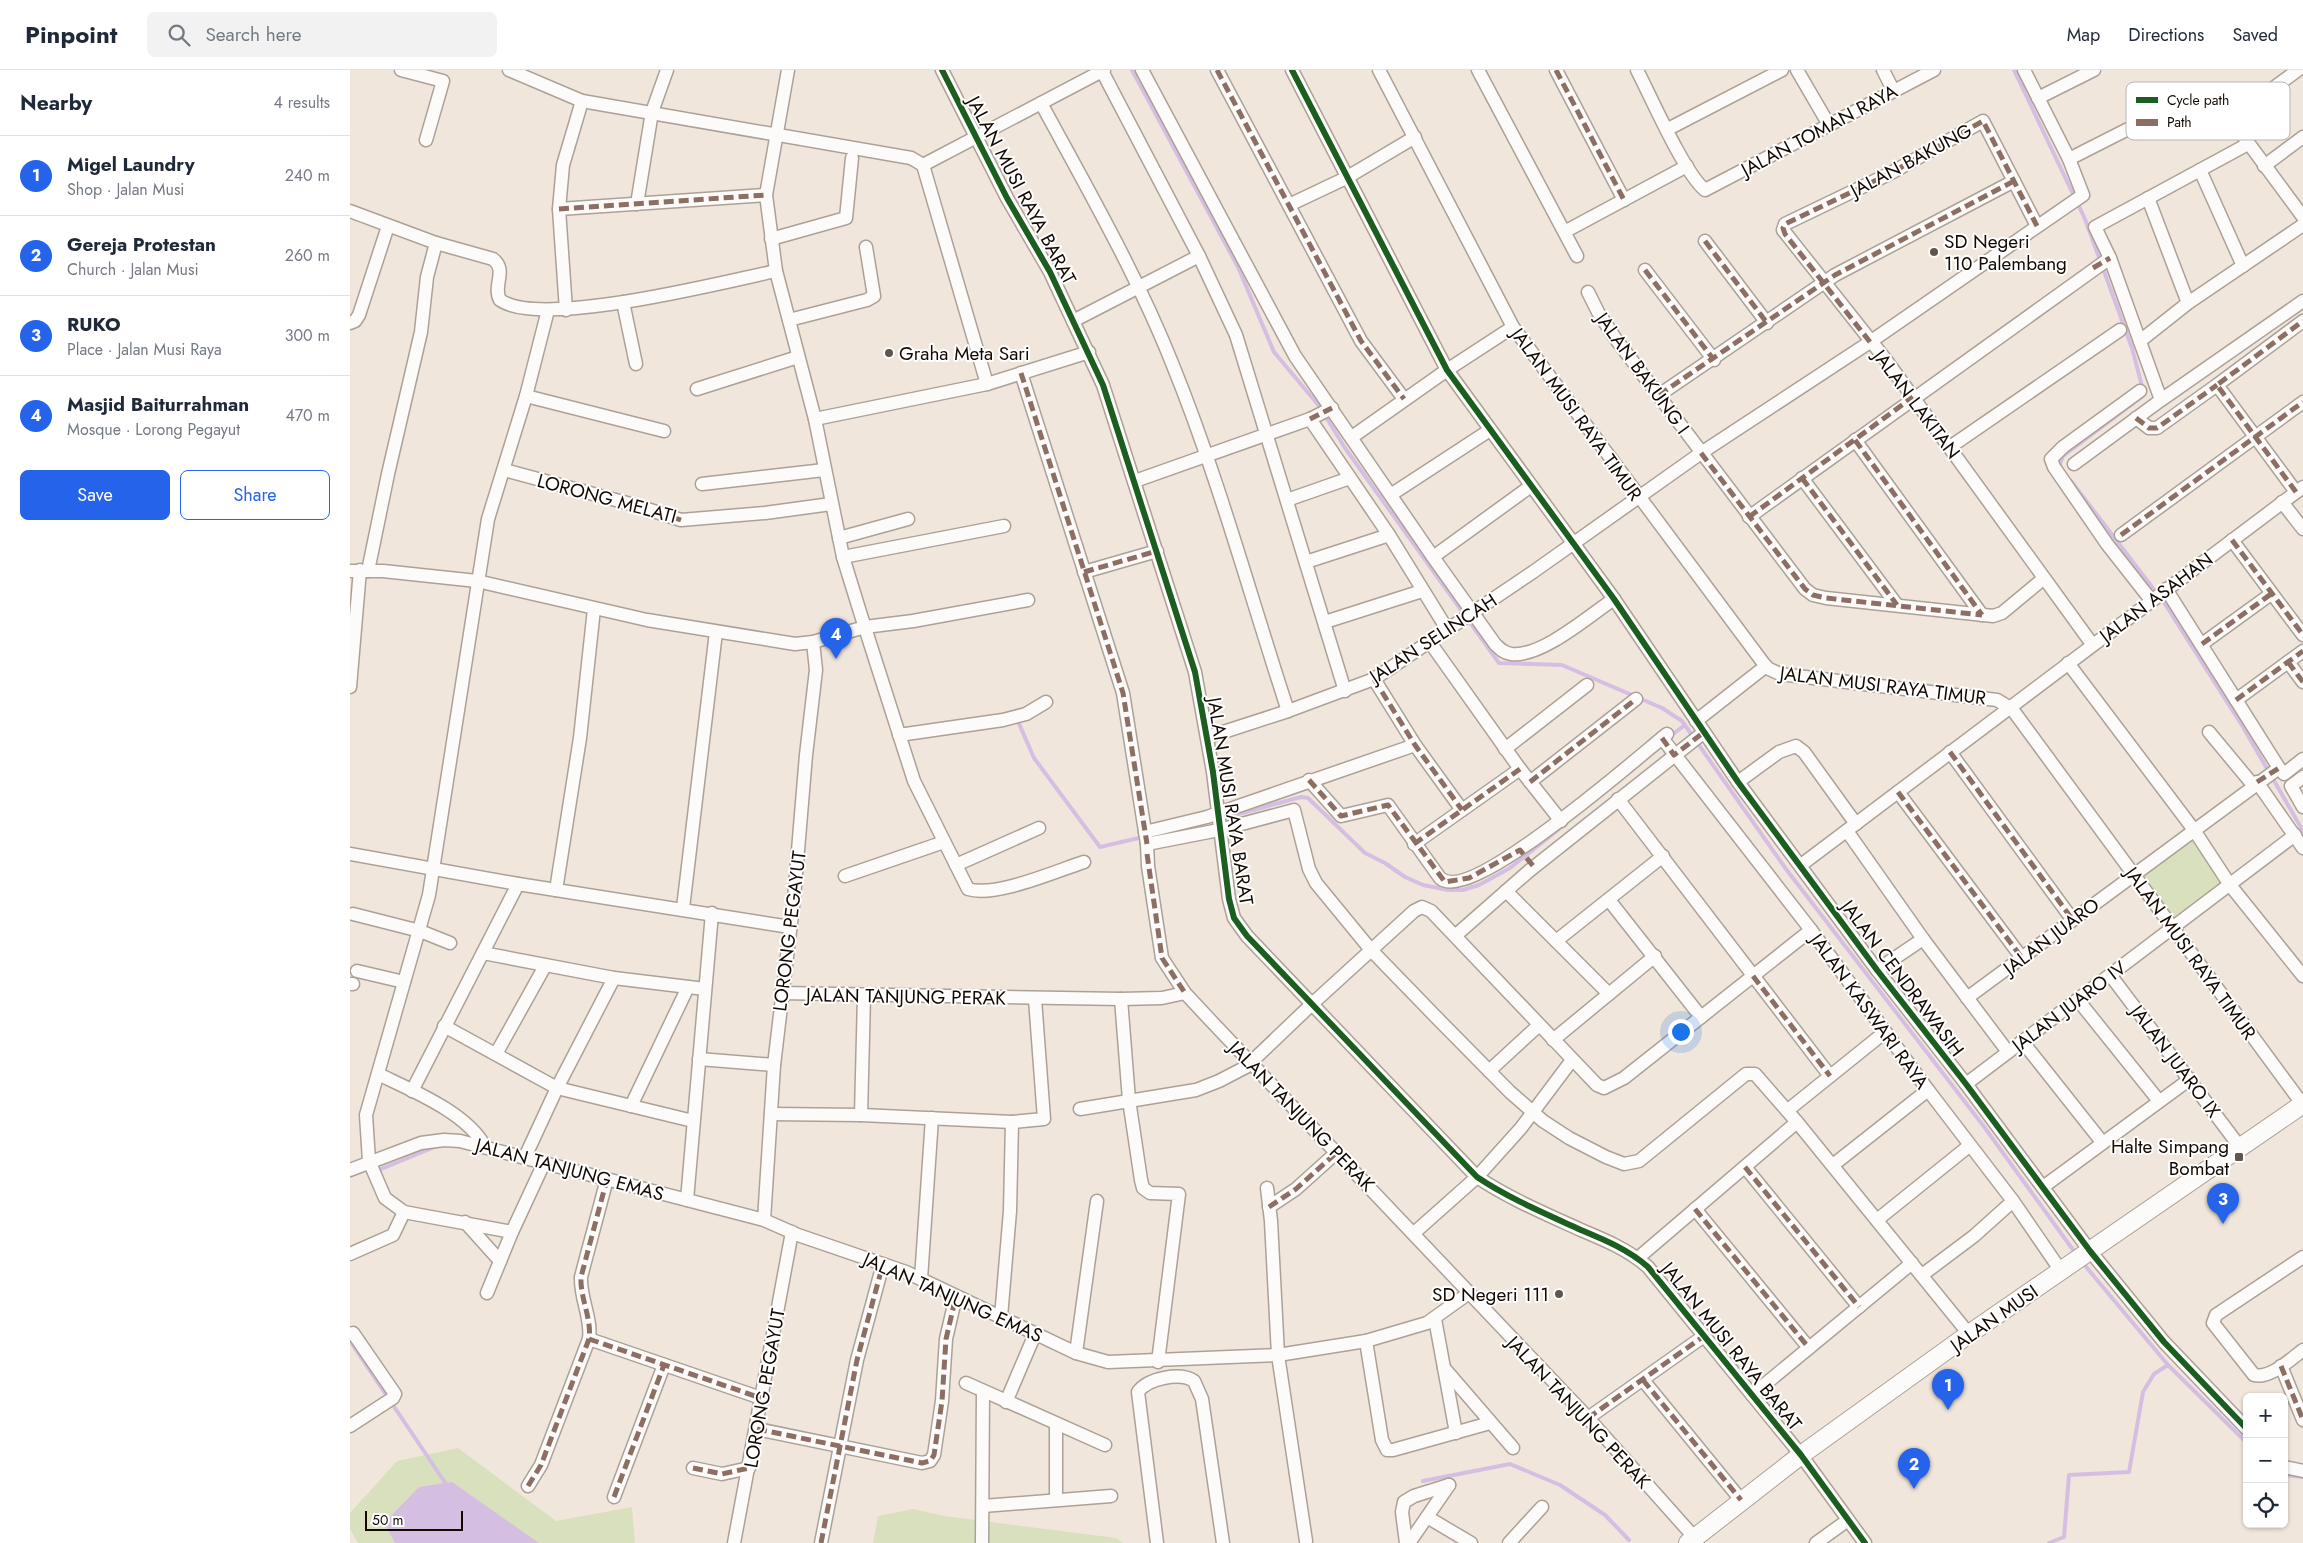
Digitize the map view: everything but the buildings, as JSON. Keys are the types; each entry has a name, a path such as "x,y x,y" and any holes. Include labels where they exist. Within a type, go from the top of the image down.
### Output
{"street":[{"path":"401,70 444,76 426,140"},
{"path":"509,70 582,101 911,158 923,165 987,384"},
{"path":"637,204 652,112 667,70"},
{"path":"788,70 766,195 776,271 814,419 843,557 914,780 966,887 982,891 1026,881 1084,862"},
{"name":"JALAN MUSI RAYA BARAT","path":"942,70 975,138 1050,272 1103,385 1136,481 1195,672 1208,737 1227,890 1234,918 1247,936 1477,1177 1504,1194 1638,1258 1663,1284 1801,1455 1865,1543"},
{"path":"923,165 1103,70 1199,256 1236,335 1345,691"},
{"path":"1142,70 1280,329 1350,478 1389,535 1422,591 1450,627"},
{"path":"1217,70 1361,341 1404,399"},
{"name":"JALAN CENDRAWASIH","path":"1292,70 1346,178 1447,370 1614,599 1696,721 1697,737 1738,782 1877,970 2043,1186 2088,1252 2164,1342 2243,1425"},
{"name":"JALAN MUSI RAYA TIMUR","path":"1379,70 1513,327 1638,497 1766,666 1780,674 1997,700 2009,707 2016,713 2171,928 2303,1104"},
{"path":"1478,70 1566,231 1577,256"},
{"path":"1556,70 1624,200"},
{"path":"1566,231 1687,166 1637,70"},
{"path":"1668,130 1782,70"},
{"path":"1797,70 1829,125"},
{"path":"1883,70 1893,90"},
{"name":"JALAN TOMAN RAYA","path":"1687,166 1697,184 1705,190 1934,70"},
{"path":"1824,283 1870,342 2083,195 2069,160 2024,70"},
{"path":"2038,98 2094,70"},
{"path":"2282,82 2298,70"},
{"path":"566,310 559,209 563,165 582,101"},
{"path":"1042,103 1138,285 1173,364 1206,455 1288,711"},
{"name":"JALAN BAKUNG","path":"1824,283 1785,234 1783,228 1785,224 1891,173 1983,122 2014,181"},
{"path":"2069,160 2126,131"},
{"path":"1289,206 1346,178 1415,137"},
{"path":"2264,166 2303,137"},
{"path":"2245,140 2302,212"},
{"path":"2161,400 2095,227 2248,144"},
{"path":"771,239 846,218 852,158"},
{"path":"2200,170 2243,266"},
{"path":"1659,396 1824,283 2014,181 2037,226"},
{"path":"559,209 766,195"},
{"path":"2148,198 2188,303"},
{"path":"350,211 436,243 493,259 498,263 501,277 497,293 500,300 520,308 566,310 623,302 776,271"},
{"path":"2140,341 2188,303 2303,225"},
{"path":"350,323 355,321 359,315 388,226"},
{"path":"1705,241 1767,323"},
{"path":"350,687 360,571 388,474 421,332 428,277 436,243"},
{"path":"789,320 867,300 874,296 866,247"},
{"path":"1073,321 1138,285 1199,256"},
{"path":"1749,517 2108,258"},
{"path":"1646,270 1714,360"},
{"name":"JALAN BAKUNG I","path":"1588,292 1598,312 1659,396 1749,517 1805,588 1813,595 1826,598 1998,616 2043,580"},
{"path":"2074,464 2303,300"},
{"path":"623,302 636,364"},
{"path":"512,1232 404,1212 385,1198 369,1162 366,1116 420,932 434,867 488,519 526,396 548,310"},
{"path":"2136,418 2149,428 2156,428 2303,321"},
{"path":"1352,436 1513,327"},
{"path":"1950,447 2120,330"},
{"name":"JALAN LAKITAN","path":"1638,497 1870,342 1950,447 2043,580 2092,644"},
{"path":"814,419 987,384 1089,352"},
{"path":"697,389 798,357"},
{"path":"1021,373 1123,693 1146,838 1160,952 1167,968 1185,993"},
{"path":"2217,385 2254,437 2299,490"},
{"path":"2140,391 2063,447 2052,459 2054,467 2107,544 2159,594 2202,644 2236,700 2275,778 2290,838 2303,848"},
{"path":"526,396 664,431"},
{"path":"2121,535 2303,402"},
{"path":"1136,481 1206,455 1268,435 1321,414"},
{"path":"1321,414 1352,436 1470,614 1502,650 1517,654 1536,650 1614,599"},
{"path":"1392,494 1490,430"},
{"path":"1855,440 1982,615"},
{"name":"LORONG MELATI","path":"504,470 681,520 766,513 831,504"},
{"path":"702,484 824,470"},
{"path":"1287,500 1350,478"},
{"path":"1802,478 1897,605"},
{"path":"1433,557 1531,486"},
{"name":"JALAN ASAHAN","path":"1801,865 2299,490"},
{"name":"JALAN SELINCAH","path":"1208,737 1288,711 1374,679 1638,497"},
{"path":"2282,502 2303,528"},
{"path":"839,538 908,519"},
{"path":"843,557 1004,526"},
{"path":"1306,562 1389,535"},
{"path":"2232,540 2303,635"},
{"path":"1084,572 1157,550"},
{"path":"360,571 477,581 594,609 773,642 795,644 814,642 865,627 913,621 1028,600"},
{"path":"1324,622 1422,591"},
{"path":"2202,644 2271,594"},
{"path":"556,890 580,738 594,609"},
{"path":"683,908 716,632"},
{"path":"1429,641 1505,749 1560,821"},
{"name":"LORONG PEGAYUT","path":"764,1220 774,1065 781,993 794,898 806,756 816,670 814,642"},
{"path":"2236,700 2303,651"},
{"path":"2288,662 2303,682"},
{"path":"2068,663 2194,830 2230,885 2303,976"},
{"path":"1696,721 1766,666"},
{"path":"1374,679 1415,745 1462,810"},
{"path":"1505,749 1587,685"},
{"path":"1530,782 1636,699"},
{"path":"899,734 1021,716 1046,702"},
{"path":"2209,732 2275,778 2303,807"},
{"path":"1309,780 1341,816 1388,805 1440,878 1447,882 1469,878 1521,852 1560,821 1667,743 1697,737"},
{"path":"1455,936 1532,865 1618,799 1667,743"},
{"name":"JALAN KASWARI RAYA","path":"1667,743 1811,930 1969,1146 2064,1270"},
{"path":"1219,821 1309,780 1415,745"},
{"path":"1738,782 1779,752 1796,746 1804,752 1923,939 2008,1052"},
{"path":"1950,752 2072,919"},
{"path":"2275,778 2303,758"},
{"path":"1414,844 1520,769"},
{"path":"2275,778 2303,777"},
{"name":"JALAN JUARO","path":"1967,998 2194,830 2275,778"},
{"path":"1898,792 2022,958"},
{"path":"1618,799 1664,856 1830,1076"},
{"path":"1146,838 1219,821 1294,810 1309,870 1316,883 1371,950 1532,1112 1569,1138 1606,1157 1630,1164 1639,1162 1748,1073 1755,1074 1788,1110 1969,1334"},
{"path":"956,865 1039,828"},
{"name":"JALAN JUARO IV","path":"1966,1084 2111,976 2290,838"},
{"path":"844,876 944,842"},
{"path":"1521,852 1532,865"},
{"path":"350,854 434,867 518,884 790,926"},
{"path":"1556,941 1664,856"},
{"path":"412,1091 518,884"},
{"path":"1506,891 1609,994"},
{"path":"1609,900 1702,1017"},
{"path":"1080,1109 1196,1090 1219,1081 1251,1063 1371,950 1414,911 1422,907 1430,910 1538,1026 1597,1085 1607,1088 1624,1078 1811,930"},
{"path":"687,1200 712,913"},
{"path":"352,914 420,932 450,943"},
{"path":"1877,970 1923,939"},
{"path":"483,953 614,978 705,989"},
{"path":"1552,1040 1655,956"},
{"path":"496,1054 545,966"},
{"path":"357,971 404,982"},
{"name":"JALAN JUARO IX","path":"2111,976 2240,1146"},
{"path":"525,1157 557,1088 614,978"},
{"path":"631,1106 688,987"},
{"name":"JALAN TANJUNG PERAK","path":"781,993 1121,1000 1162,998 1185,993 1588,1418 1691,1540"},
{"path":"861,1115 864,996"},
{"path":"771,1114 861,1115 1012,1122 1044,1119 1035,999"},
{"path":"1121,1000 1129,1100 1138,1167 1144,1188 1150,1193 1179,1194 1158,1362"},
{"path":"2078,1000 2159,1101"},
{"path":"444,1026 557,1088 693,1121"},
{"path":"1489,1070 1538,1026"},
{"path":"1788,1110 1885,1032"},
{"path":"2022,1041 2102,1142"},
{"path":"699,1059 774,1065"},
{"path":"1414,1233 1477,1177 1532,1112 1572,1060"},
{"path":"378,1074 412,1091 466,1124 478,1135 485,1147"},
{"path":"2043,1186 2190,1079"},
{"path":"1833,1165 1928,1090"},
{"name":"JALAN MUSI","path":"1691,1540 1801,1455 1969,1334 2303,1104"},
{"path":"921,1279 932,1118"},
{"path":"1001,1317 1010,1211 1012,1122"},
{"path":"1638,1258 1797,1122"},
{"name":"JALAN TANJUNG EMAS","path":"350,1170 437,1140 460,1141 525,1157 764,1220 921,1279 1076,1353 1108,1362 1158,1362 1278,1355 1366,1341 1435,1319 1468,1293"},
{"path":"1877,1220 1969,1146"},
{"path":"1269,1207 1296,1189 1336,1154"},
{"path":"487,1293 512,1232 544,1163"},
{"path":"1745,1167 1859,1307"},
{"path":"528,1486 541,1465 589,1339 590,1326 581,1293 581,1277 607,1179"},
{"path":"1267,1188 1278,1355 1306,1541"},
{"path":"1076,1353 1097,1201"},
{"path":"1922,1275 1974,1236 2013,1201"},
{"path":"1694,1209 1809,1348"},
{"path":"350,1254 387,1240 393,1235 404,1212"},
{"path":"465,1222 500,1261"},
{"name":"LORONG PEGAYUT","path":"734,1543 757,1429 792,1232"},
{"path":"2303,1257 2216,1315 2213,1322 2254,1375 2264,1374 2281,1366 2303,1350"},
{"path":"1752,1395 1912,1263"},
{"path":"821,1543 857,1360 883,1264"},
{"path":"757,1429 840,1448 922,1463 932,1458 942,1401 946,1339 956,1296"},
{"path":"1435,1319 1456,1433"},
{"path":"350,1426 389,1401 394,1392 351,1332"},
{"path":"1006,1402 1035,1334"},
{"path":"1588,1418 1704,1336"},
{"path":"589,1339 761,1398"},
{"path":"1366,1341 1385,1448 1393,1450 1490,1423"},
{"path":"614,1497 664,1365"},
{"path":"1442,1365 1513,1448"},
{"path":"2281,1366 2303,1420"},
{"path":"1157,1543 1138,1392 1152,1381 1183,1377 1194,1381 1202,1399 1223,1543"},
{"path":"1644,1380 1741,1500"},
{"path":"966,1383 1105,1445"},
{"path":"982,1543 983,1391"},
{"path":"1056,1424 1056,1500"},
{"path":"693,1468 722,1474 749,1468"},
{"path":"2288,1468 2303,1471"},
{"path":"1449,1485 1408,1543 1402,1512 1404,1502 1414,1496 1449,1485"},
{"path":"983,1506 1111,1496"},
{"path":"1508,1543 1542,1507"},
{"path":"1427,1517 1471,1543"},
{"path":"1816,1543 1848,1520"}],"green space":[{"path":"2189,837 2223,883 2175,920 2140,876"},
{"path":"458,1448 556,1521 632,1507 635,1543 358,1543 350,1529 350,1513 397,1461"},
{"path":"913,1509 945,1516 1116,1538 1123,1543 873,1543 878,1516"}],"shaded area":[{"path":"452,1482 539,1543 395,1543 384,1523 419,1487"}],"waterway":[{"path":"1132,70 1238,267 1274,352 1320,407 1345,448 1499,663 1562,665 1662,708 1682,721 1786,869 1985,1128 2076,1254"},
{"path":"2014,70 2085,219 2132,348 2143,390"},
{"path":"2061,468 2059,466 2063,456 2143,396"},
{"path":"2071,481 2165,604 2243,727 2303,831"},
{"path":"1017,719 1034,758 1100,847 1143,837"},
{"path":"1669,737 1685,725"},
{"path":"1220,819 1301,797 1308,798 1365,853 1385,863 1405,877 1423,885 1448,890 1463,890 1479,885 1510,868 1564,825"},
{"path":"381,1169 437,1146"},
{"path":"2082,1262 2168,1365 2243,1439"},
{"path":"350,1341 448,1487"},
{"path":"2049,1543 2064,1537 2069,1475 2129,1472 2143,1392 2154,1374 2168,1365"},
{"path":"1423,1481 1510,1464 1560,1485 1605,1515 1629,1540"},
{"path":"2288,1475 2303,1477"}],"marked path":[{"path":"1217,70 1361,341 1404,399"},
{"path":"1556,70 1624,200"},
{"path":"1870,342 1785,234 1783,228 1785,224 1891,173 1983,121 2037,226"},
{"path":"1659,395 1835,275 2014,181"},
{"path":"559,209 766,195"},
{"path":"1705,241 1767,323"},
{"path":"2093,268 2110,258"},
{"path":"1645,270 1714,360"},
{"path":"2296,492 2217,385 2303,321"},
{"path":"1021,373 1123,693 1147,844"},
{"path":"2136,418 2149,428 2157,428 2217,385"},
{"path":"1749,517 1913,397"},
{"path":"2121,535 2303,402"},
{"path":"1310,419 1332,408"},
{"path":"1855,440 1982,615"},
{"path":"1701,453 1805,589 1813,595 1982,615"},
{"path":"1802,478 1897,605"},
{"path":"672,517 681,520"},
{"path":"2232,540 2303,635"},
{"path":"1084,572 1157,551"},
{"path":"2202,644 2271,594"},
{"path":"2236,700 2303,651"},
{"path":"2288,662 2303,682"},
{"path":"1374,679 1415,745 1462,810"},
{"path":"1530,782 1636,699"},
{"path":"1662,738 1674,755 1703,733"},
{"path":"1950,752 2072,919"},
{"path":"2257,782 2279,768"},
{"path":"1414,844 1520,769"},
{"path":"1309,780 1341,816 1388,805 1445,882 1469,878 1520,850 1534,867"},
{"path":"1898,792 2022,958"},
{"path":"1147,854 1162,958 1185,993"},
{"path":"1753,976 1830,1076"},
{"path":"1269,1207 1296,1189 1336,1153"},
{"path":"1745,1167 1859,1307"},
{"path":"528,1486 541,1465 589,1339 589,1324 582,1293 581,1277 607,1179"},
{"path":"1695,1209 1809,1348"},
{"path":"821,1543 857,1360 883,1264"},
{"path":"757,1429 922,1463 930,1461 934,1455 942,1401 946,1339 956,1296"},
{"path":"1588,1418 1704,1336"},
{"path":"589,1339 761,1398"},
{"path":"614,1497 664,1365"},
{"path":"2281,1366 2303,1420"},
{"path":"1643,1380 1741,1500"},
{"path":"693,1468 722,1474 749,1468"}],"cycle path":[{"path":"942,70 1007,198 1050,272 1103,385 1195,672 1213,772 1229,899 1234,918 1247,936 1477,1177 1528,1206 1616,1246 1633,1255 1648,1267 1801,1455 1865,1543"},
{"path":"1292,70 1447,370 1614,599 1738,782 1877,970 1966,1084 2090,1251 2164,1342 2243,1425"}],"place":[{"name":"SD Negeri 110 Palembang","path":"1934,252"},
{"name":"Graha Meta Sari","path":"889,353"},
{"name":"Masjid Baiturrahman","path":"836,659"},
{"name":"Halte Simpang Bombat","path":"2239,1157"},
{"name":"RUKO","path":"2223,1224"},
{"name":"SD Negeri 111","path":"1559,1294"},
{"name":"Migel Laundry","path":"1948,1410"},
{"name":"Gereja Protestan","path":"1914,1489"}]}
